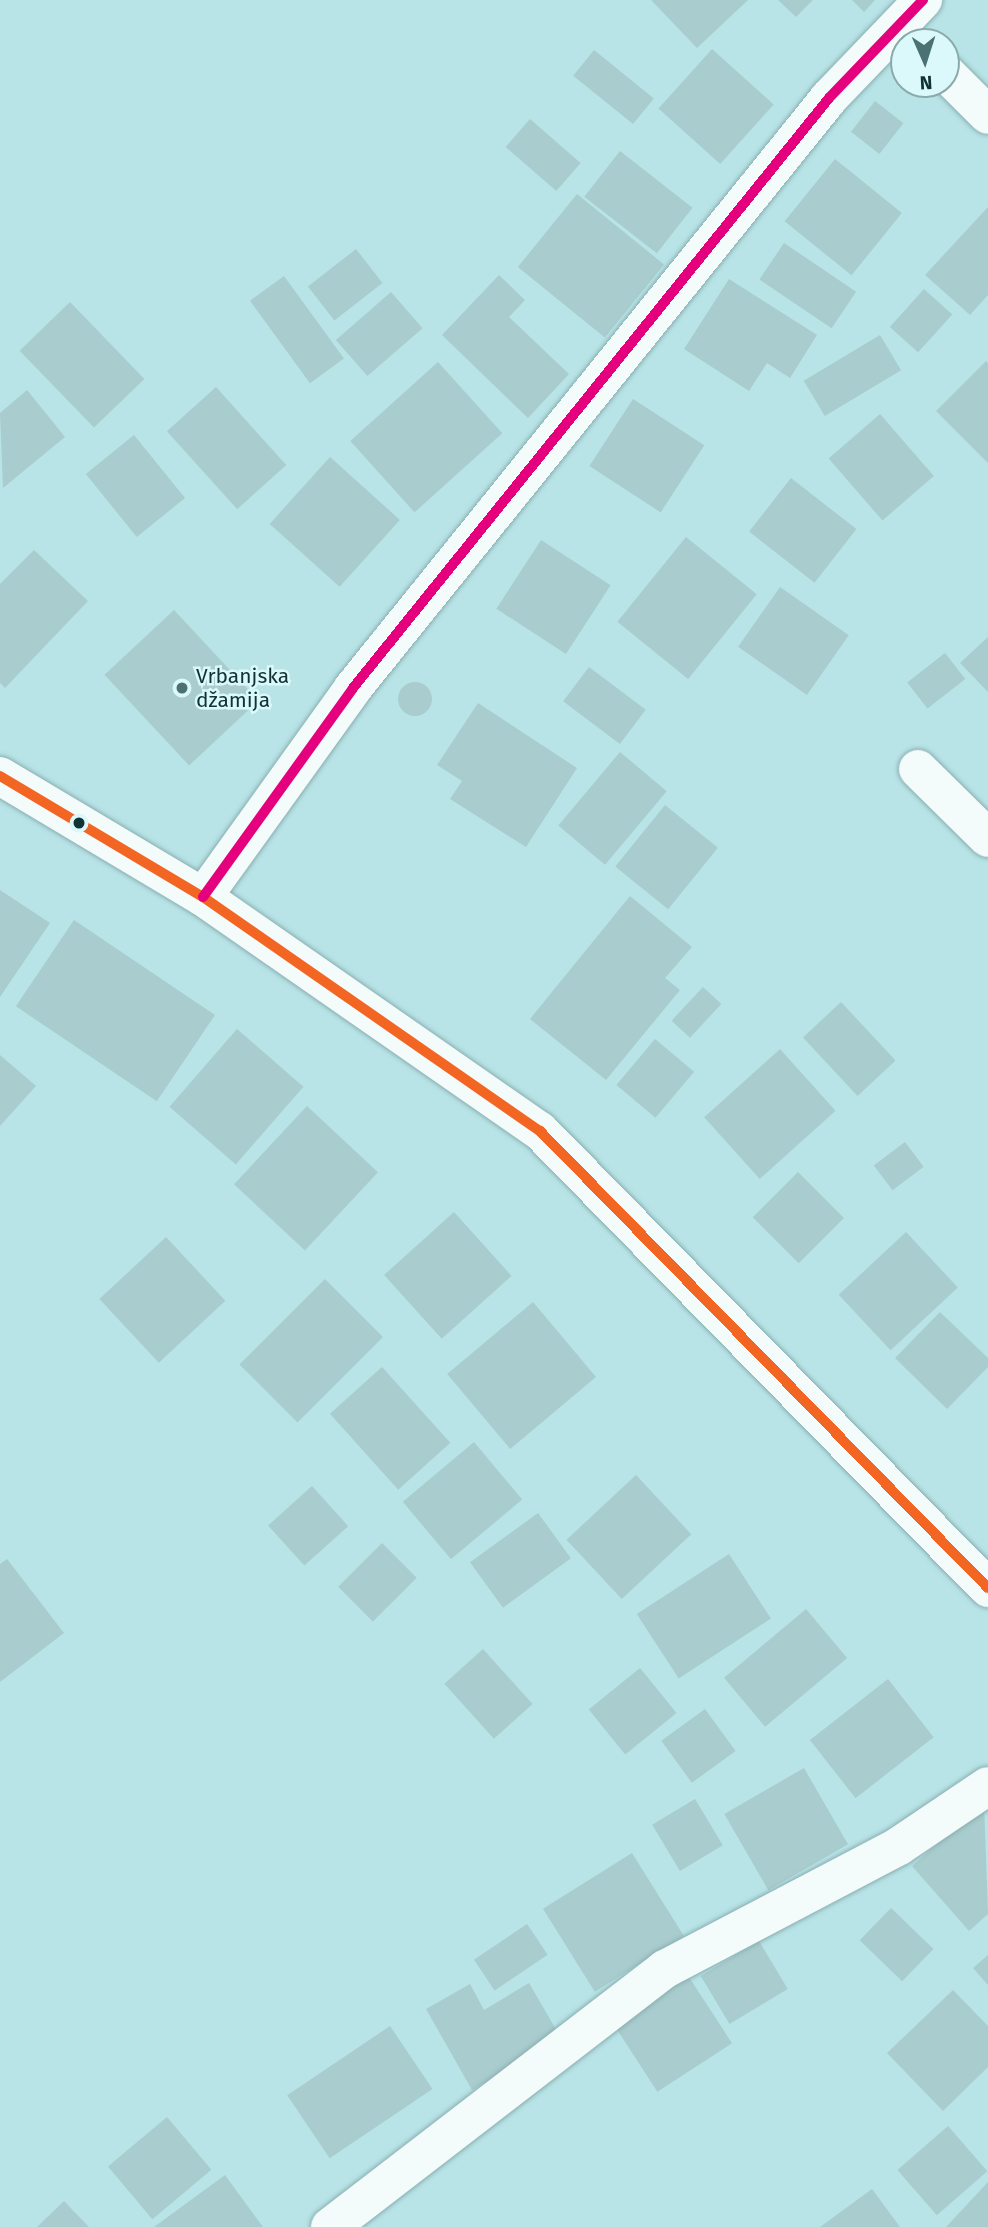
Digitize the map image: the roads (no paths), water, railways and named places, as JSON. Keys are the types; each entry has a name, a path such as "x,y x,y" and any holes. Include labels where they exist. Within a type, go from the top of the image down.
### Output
{"street":[{"path":"203,897 353,688 765,176 912,22"},
{"path":"960,87 988,115"},
{"path":"918,769 988,838"},
{"path":"2,782 203,897 540,1131 988,1588"},
{"path":"330,2227 665,1969 899,1846 988,1786"}],"place":[{"name":"Vrbanjska džamija","path":"182,688"}]}
